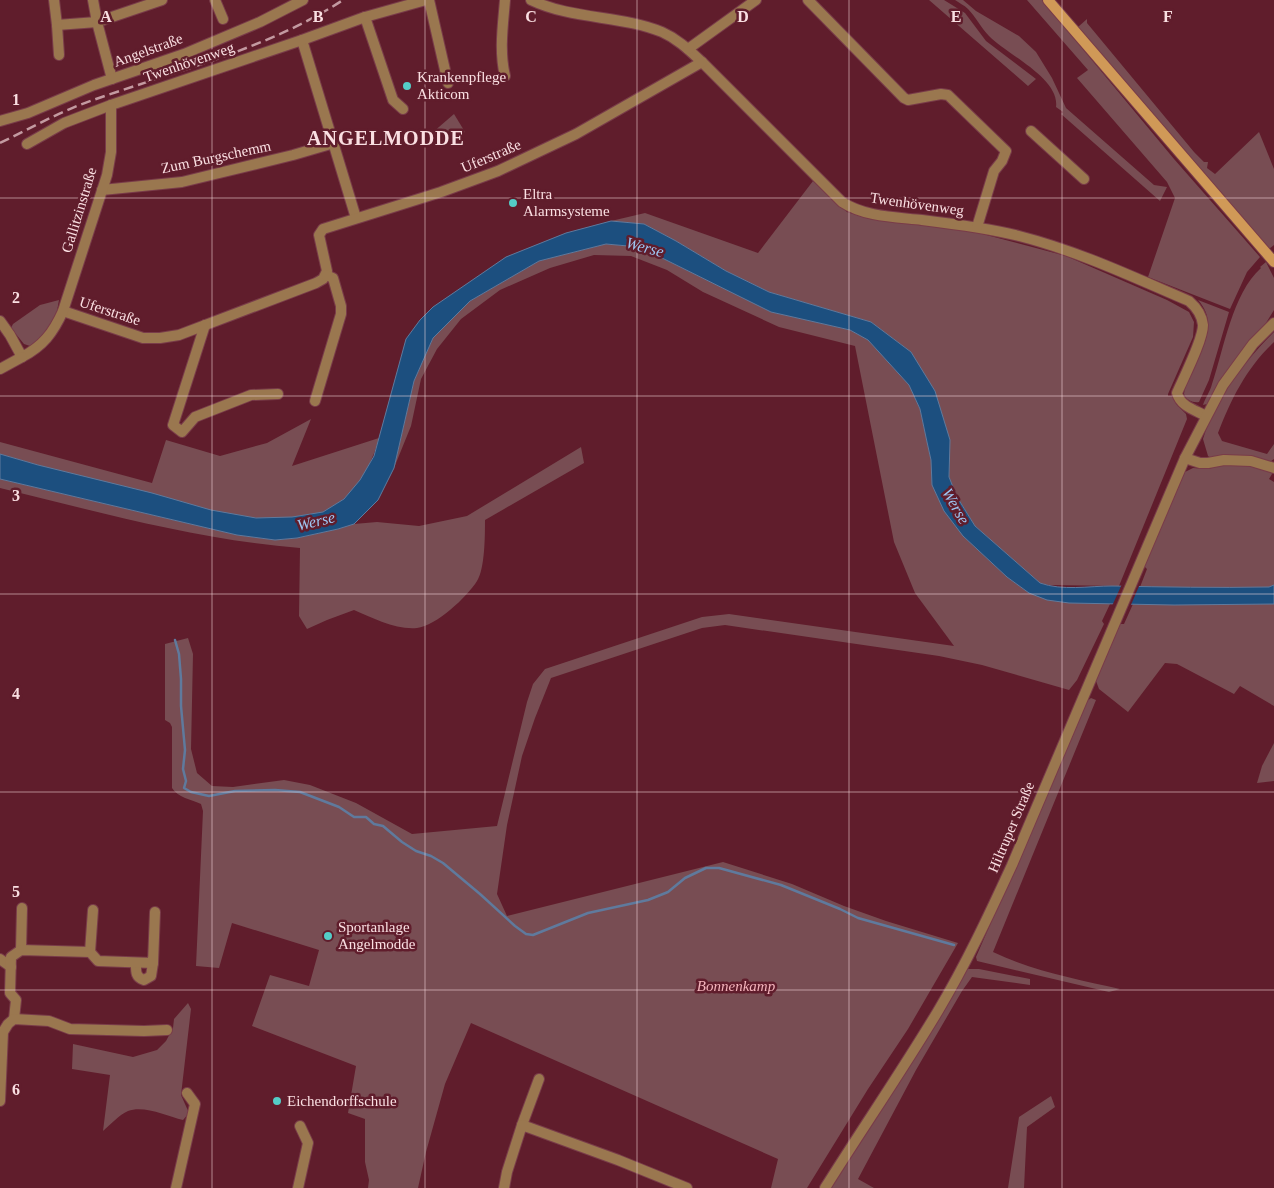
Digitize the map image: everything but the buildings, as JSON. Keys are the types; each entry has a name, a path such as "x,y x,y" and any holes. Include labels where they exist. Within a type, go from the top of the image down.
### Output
{"main road":[{"path":"1048,0 1274,262"}],"street":[{"path":"54,0 59,55"},
{"path":"93,0 112,79"},
{"path":"57,25 97,22 162,0"},
{"path":"216,0 223,19"},
{"name":"Angelstraße","path":"0,121 28,113 112,79 184,54 260,22 304,0"},
{"name":"Twenhövenweg","path":"27,144 64,123 111,105 365,17 427,0 448,83"},
{"path":"505,0 502,47 502,64 505,76"},
{"name":"Twenhövenweg","path":"531,0 568,13 640,25 662,32 688,49 702,62 842,202 851,208 870,214 977,227 1019,236 1072,251 1189,301 1196,306 1203,325 1200,339 1177,392 1183,404 1206,416"},
{"path":"688,49 756,0"},
{"path":"808,0 904,98 908,100 940,94 948,95 1006,151 1002,161 994,171 977,227"},
{"path":"365,17 393,100 403,109"},
{"path":"302,40 356,218"},
{"name":"Uferstraße","path":"63,311 144,338 160,338 179,335 316,283 326,275 327,271 320,241 320,232 326,227 441,192 498,171 576,134 702,62"},
{"name":"Gallitzinstraße","path":"0,369 40,347 51,334 63,311 102,190 111,152 111,105"},
{"path":"1031,131 1084,178"},
{"name":"Zum Burgschemm","path":"102,190 182,182 334,143"},
{"name":"Uferstraße","path":"314,401 341,314 341,306 333,278 326,275"},
{"path":"0,321 22,358"},
{"name":"Hiltruper Straße","path":"825,1188 938,1010 989,916 1185,458 1223,385 1274,323"},
{"path":"205,325 173,425 182,432 196,417 251,395 278,394"},
{"path":"1185,458 1200,463 1244,460 1274,468"},
{"path":"21,950 22,908"},
{"path":"93,910 90,952 98,961 153,963"},
{"path":"136,963 137,976 144,980 151,976 156,912"},
{"path":"14,1019 16,1000 10,993 12,957 21,950 90,952"},
{"path":"0,959 11,967"},
{"path":"0,1101 3,1032 14,1019 49,1021 70,1029 167,1030"},
{"path":"504,1188 507,1172 522,1125 539,1080"},
{"path":"176,1188 195,1104 187,1093"},
{"path":"522,1125 618,1160 687,1188"},
{"path":"298,1188 308,1143 300,1126"}],"green space":[{"path":"929,0 944,0 965,13 986,41 1036,79 1028,86"},
{"path":"955,0 963,0 976,11 1019,36 1036,52 1052,78 1066,108 1154,185 1167,187 1160,201 1061,114 1063,112 1056,107 1055,96 1050,86 1030,67 989,36 974,15"},
{"path":"1027,0 1042,0 1174,159 1260,257 1247,272 1230,309 1148,277 1175,198 1167,182 1077,78 1088,70"},
{"path":"1087,19 1087,23 1194,152 1204,162 1208,162 1207,168 1215,174 1259,132 1274,169 1274,245 1269,249 1078,27"},
{"path":"454,114 465,132 438,146 432,133"},
{"path":"813,181 847,212 870,219 975,232 1066,256 1167,300 1189,312 1194,322 1193,337 1168,394 1168,396 1173,396 1176,404 1186,414 1187,419 1119,586 1048,585 1040,583 975,526 957,497 949,477 950,440 911,352 871,322 769,292 726,271 644,224 611,221 645,213 758,253"},
{"name":"Bonnenkamp","path":"606,244 628,246 656,255 771,312 850,330 868,340 909,385 920,409 931,460 963,536 1007,577 1029,593 1110,604 1102,621 1104,624 1077,680 1069,690 982,665 939,656 725,625 702,628 551,678 522,756 507,825 497,894 507,916 723,862 792,884 886,921 958,943 908,1029 868,1089 807,1188 771,1188 778,1159 471,1023 445,1084 418,1188 368,1188 369,1180 365,1162 365,1119 348,1113 356,1066 252,1026 270,975 309,986 319,950 232,923 219,968 196,966 203,811 201,804 181,796 172,788 172,727 165,720 165,644 188,638 193,654 191,749 197,773 212,786 233,787 284,780 310,785 356,803 412,834 497,826 527,702 533,684 545,669 702,617 729,614 954,646 915,593 894,542 855,346 779,327 703,292 667,270 631,256 594,255 550,268 500,290 461,319 437,349 421,379 411,426 394,468 414,381 433,338 470,301 539,261"},
{"path":"1266,262 1274,278 1274,310 1266,323 1225,374 1207,404 1203,405 1211,387 1236,307 1251,279"},
{"path":"59,300 57,311 41,340 30,346 24,344 11,328 13,324 40,305"},
{"path":"1198,300 1229,312 1209,380 1199,402 1197,402 1188,399 1184,394 1187,382 1207,335 1208,323 1205,311"},
{"path":"1274,332 1274,342 1256,362 1241,384 1228,408 1218,433 1222,441 1267,454 1274,444 1274,459 1267,464 1211,458 1208,456 1203,439 1215,409 1232,381"},
{"path":"311,419 292,466 379,438 366,470 353,490 345,498 325,511 302,517 257,518 222,513 0,454 0,442 152,483 166,440 220,456 267,443"},
{"path":"581,447 584,463 485,520 482,569 477,581 450,610 433,622 417,628 393,625 354,610 307,629 299,616 300,548 224,539 186,532 0,488 0,479 237,535 275,540 297,538 354,524 377,522 419,526 467,516"},
{"path":"1248,465 1271,471 1272,474 1269,479 1274,482 1274,585 1269,587 1140,587 1147,569 1144,566 1185,472 1193,468 1208,469"},
{"path":"1133,604 1274,604 1274,706 1240,686 1234,694 1177,664 1165,663 1128,712 1099,689 1096,681 1120,624 1124,624"},
{"path":"1091,698 1096,700 993,952 1039,969 1120,989 1109,992 977,961 976,957 1087,701"},
{"path":"1274,743 1274,781 1257,783 1262,766"},
{"path":"967,969 979,969 1030,979 1030,985 972,977 916,1070 858,1179 874,1188 831,1188 950,1000"},
{"path":"188,1003 191,1009 181,1095 189,1113 183,1120 148,1110 128,1111 103,1131 110,1075 72,1069 73,1044 133,1057 157,1050 166,1041 173,1028 174,1019"},
{"path":"1051,1096 1055,1107 1027,1127 1024,1188 1008,1188 1019,1117"}],"water":[{"name":"Werse","path":"611,221 644,224 726,271 769,292 871,322 911,352 935,391 950,440 949,477 957,497 975,526 1040,583 1057,587 1269,587 1274,585 1274,604 1069,603 1047,600 1029,593 1007,577 963,536 944,511 932,485 931,460 920,409 909,385 868,340 850,330 771,312 656,255 628,246 606,244 539,261 470,301 433,338 414,381 394,468 378,500 354,524 297,538 275,540 237,535 0,479 0,454 211,510 256,518 292,517 323,512 344,499 360,480 374,456 406,339 420,320 433,307 506,257 566,233"}],"pier":[{"path":"1122,584 1140,584 1130,607 1112,606"}],"waterway":[{"path":"175,640 179,654 181,679 181,706 185,750 183,769 186,781 184,788 191,792 209,796 235,791 275,790 300,792 339,807 354,817 366,817 374,824 383,826 416,851 431,856 443,863 526,934 533,935 588,913 648,900 668,892 685,878 706,868 719,868 781,885 858,918 954,945"}],"railway":[{"path":"0,143 81,104 254,45 315,17 343,0"}],"place":[{"name":"Krankenpflege Akticom","path":"407,86"},
{"name":"Eltra Alarmsysteme","path":"513,203"},
{"name":"Sportanlage Angelmodde","path":"328,936"},
{"name":"Eichendorffschule","path":"277,1101"}],"district":[{"name":"ANGELMODDE","path":"386,138"}]}
